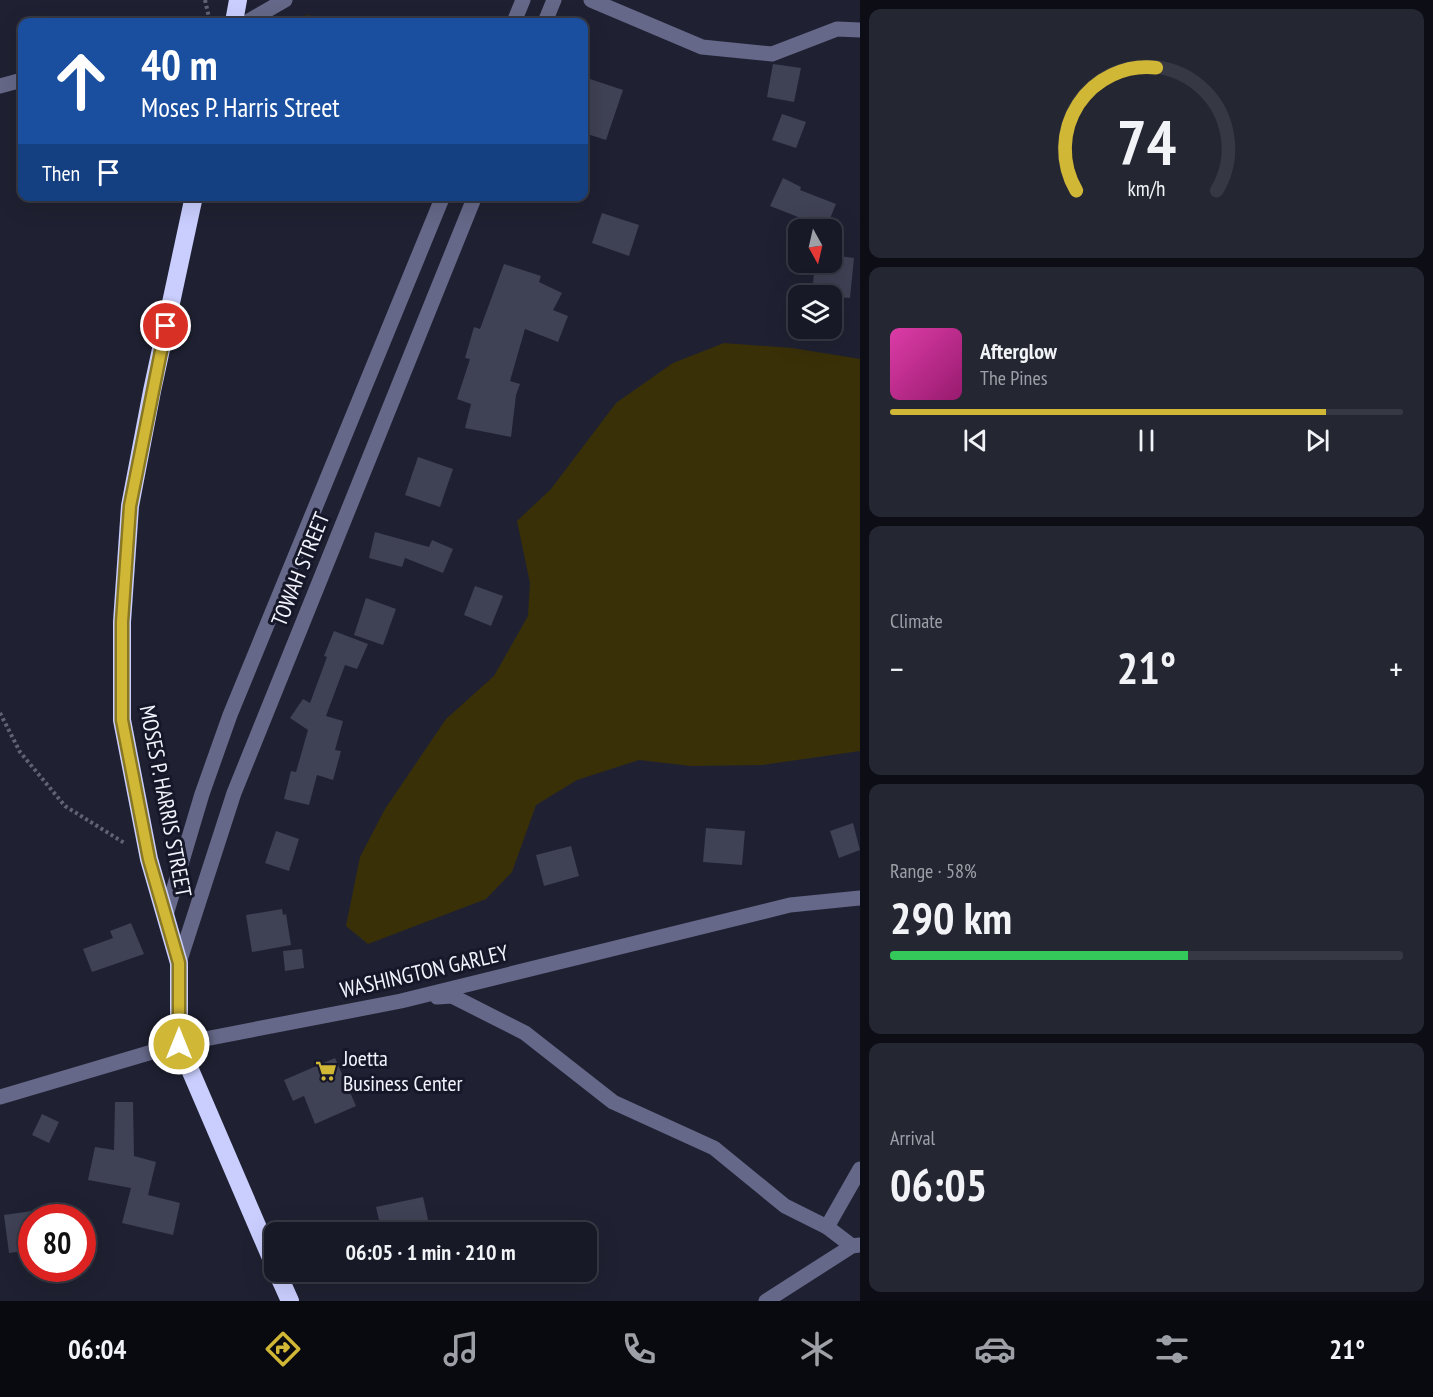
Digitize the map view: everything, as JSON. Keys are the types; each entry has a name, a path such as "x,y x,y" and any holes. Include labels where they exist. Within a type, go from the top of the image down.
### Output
{"highway":[{"path":"235,18 238,0"},
{"name":"MOSES P. HARRIS STREET","path":"179,1044 179,963 149,859 122,720 122,622 130,506 193,201"},
{"path":"179,1044 264,1243"},
{"path":"281,1282 290,1301"}],"street":[{"path":"254,18 285,0"},
{"path":"516,18 523,0"},
{"path":"547,18 554,0"},
{"path":"591,0 702,47 772,54 837,29 860,30"},
{"path":"0,86 18,81"},
{"name":"TOWAH STREET","path":"165,918 202,794 230,715 441,201"},
{"name":"TOWAH STREET","path":"179,963 234,793 472,201"},
{"name":"WASHINGTON GARLEY","path":"0,1097 179,1044 401,1001 790,905 860,898"},
{"path":"401,1001 452,996 525,1033 613,1102 714,1148 785,1206 827,1227 856,1245 766,1301"},
{"path":"827,1227 860,1169"}],"path":[{"path":"205,0 209,18"},
{"path":"0,713 20,752 65,806 149,859"}],"shaded area":[{"path":"305,15 330,18 305,18"},
{"path":"724,343 792,348 860,359 860,751 762,765 691,766 639,760 577,780 536,805 512,872 486,899 368,944 346,926 360,857 385,809 446,719 494,676 528,616 530,583 517,521 551,489 616,403 673,363"}],"building":[{"path":"773,64 801,68 794,102 767,97"},
{"path":"588,78 623,90 606,140 588,134"},
{"path":"782,114 806,122 796,148 772,140"},
{"path":"783,178 801,187 800,190 836,204 830,219 803,219 770,206"},
{"path":"602,213 639,225 629,256 592,243"},
{"path":"842,256 854,258 850,298 842,297 842,285 813,285 814,273 842,273"},
{"path":"504,264 541,276 539,282 562,293 553,310 568,316 558,342 525,329 510,381 520,384 516,395 511,437 465,428 471,404 457,399 470,359 465,358 474,327 480,329"},
{"path":"418,457 453,469 440,507 405,495"},
{"path":"375,532 429,547 432,540 453,549 443,573 405,558 402,567 369,558"},
{"path":"475,586 503,596 491,626 464,615"},
{"path":"366,598 396,609 383,645 354,635"},
{"path":"334,631 368,644 357,669 345,665 326,716 343,721 335,750 341,751 333,780 317,775 309,805 284,799 291,771 296,772 308,730 290,718 303,699 310,703"},
{"path":"853,823 860,850 839,858 830,831"},
{"path":"706,828 745,831 742,865 703,862"},
{"path":"276,831 299,839 289,871 265,863"},
{"path":"571,846 579,876 544,886 536,855"},
{"path":"282,909 283,915 286,914 291,945 252,952 246,915"},
{"path":"131,923 144,954 92,972 83,949 113,938 110,931"},
{"path":"302,949 304,968 285,971 283,951"},
{"path":"335,1058 356,1106 315,1124 304,1096 293,1101 284,1080"},
{"path":"115,1102 133,1102 134,1156 156,1162 148,1195 180,1203 173,1235 122,1223 131,1188 88,1180 95,1147 114,1150"},
{"path":"42,1114 59,1122 49,1143 32,1135"},
{"path":"423,1197 429,1222 379,1222 376,1207"},
{"path":"18,1213 18,1252 9,1253 4,1215"}],"place":[{"name":"Joetta Business Center","path":"326,1071"}],"route":[{"path":"166,326 130,506 122,622 122,720 149,859 179,963 179,1044"}]}
